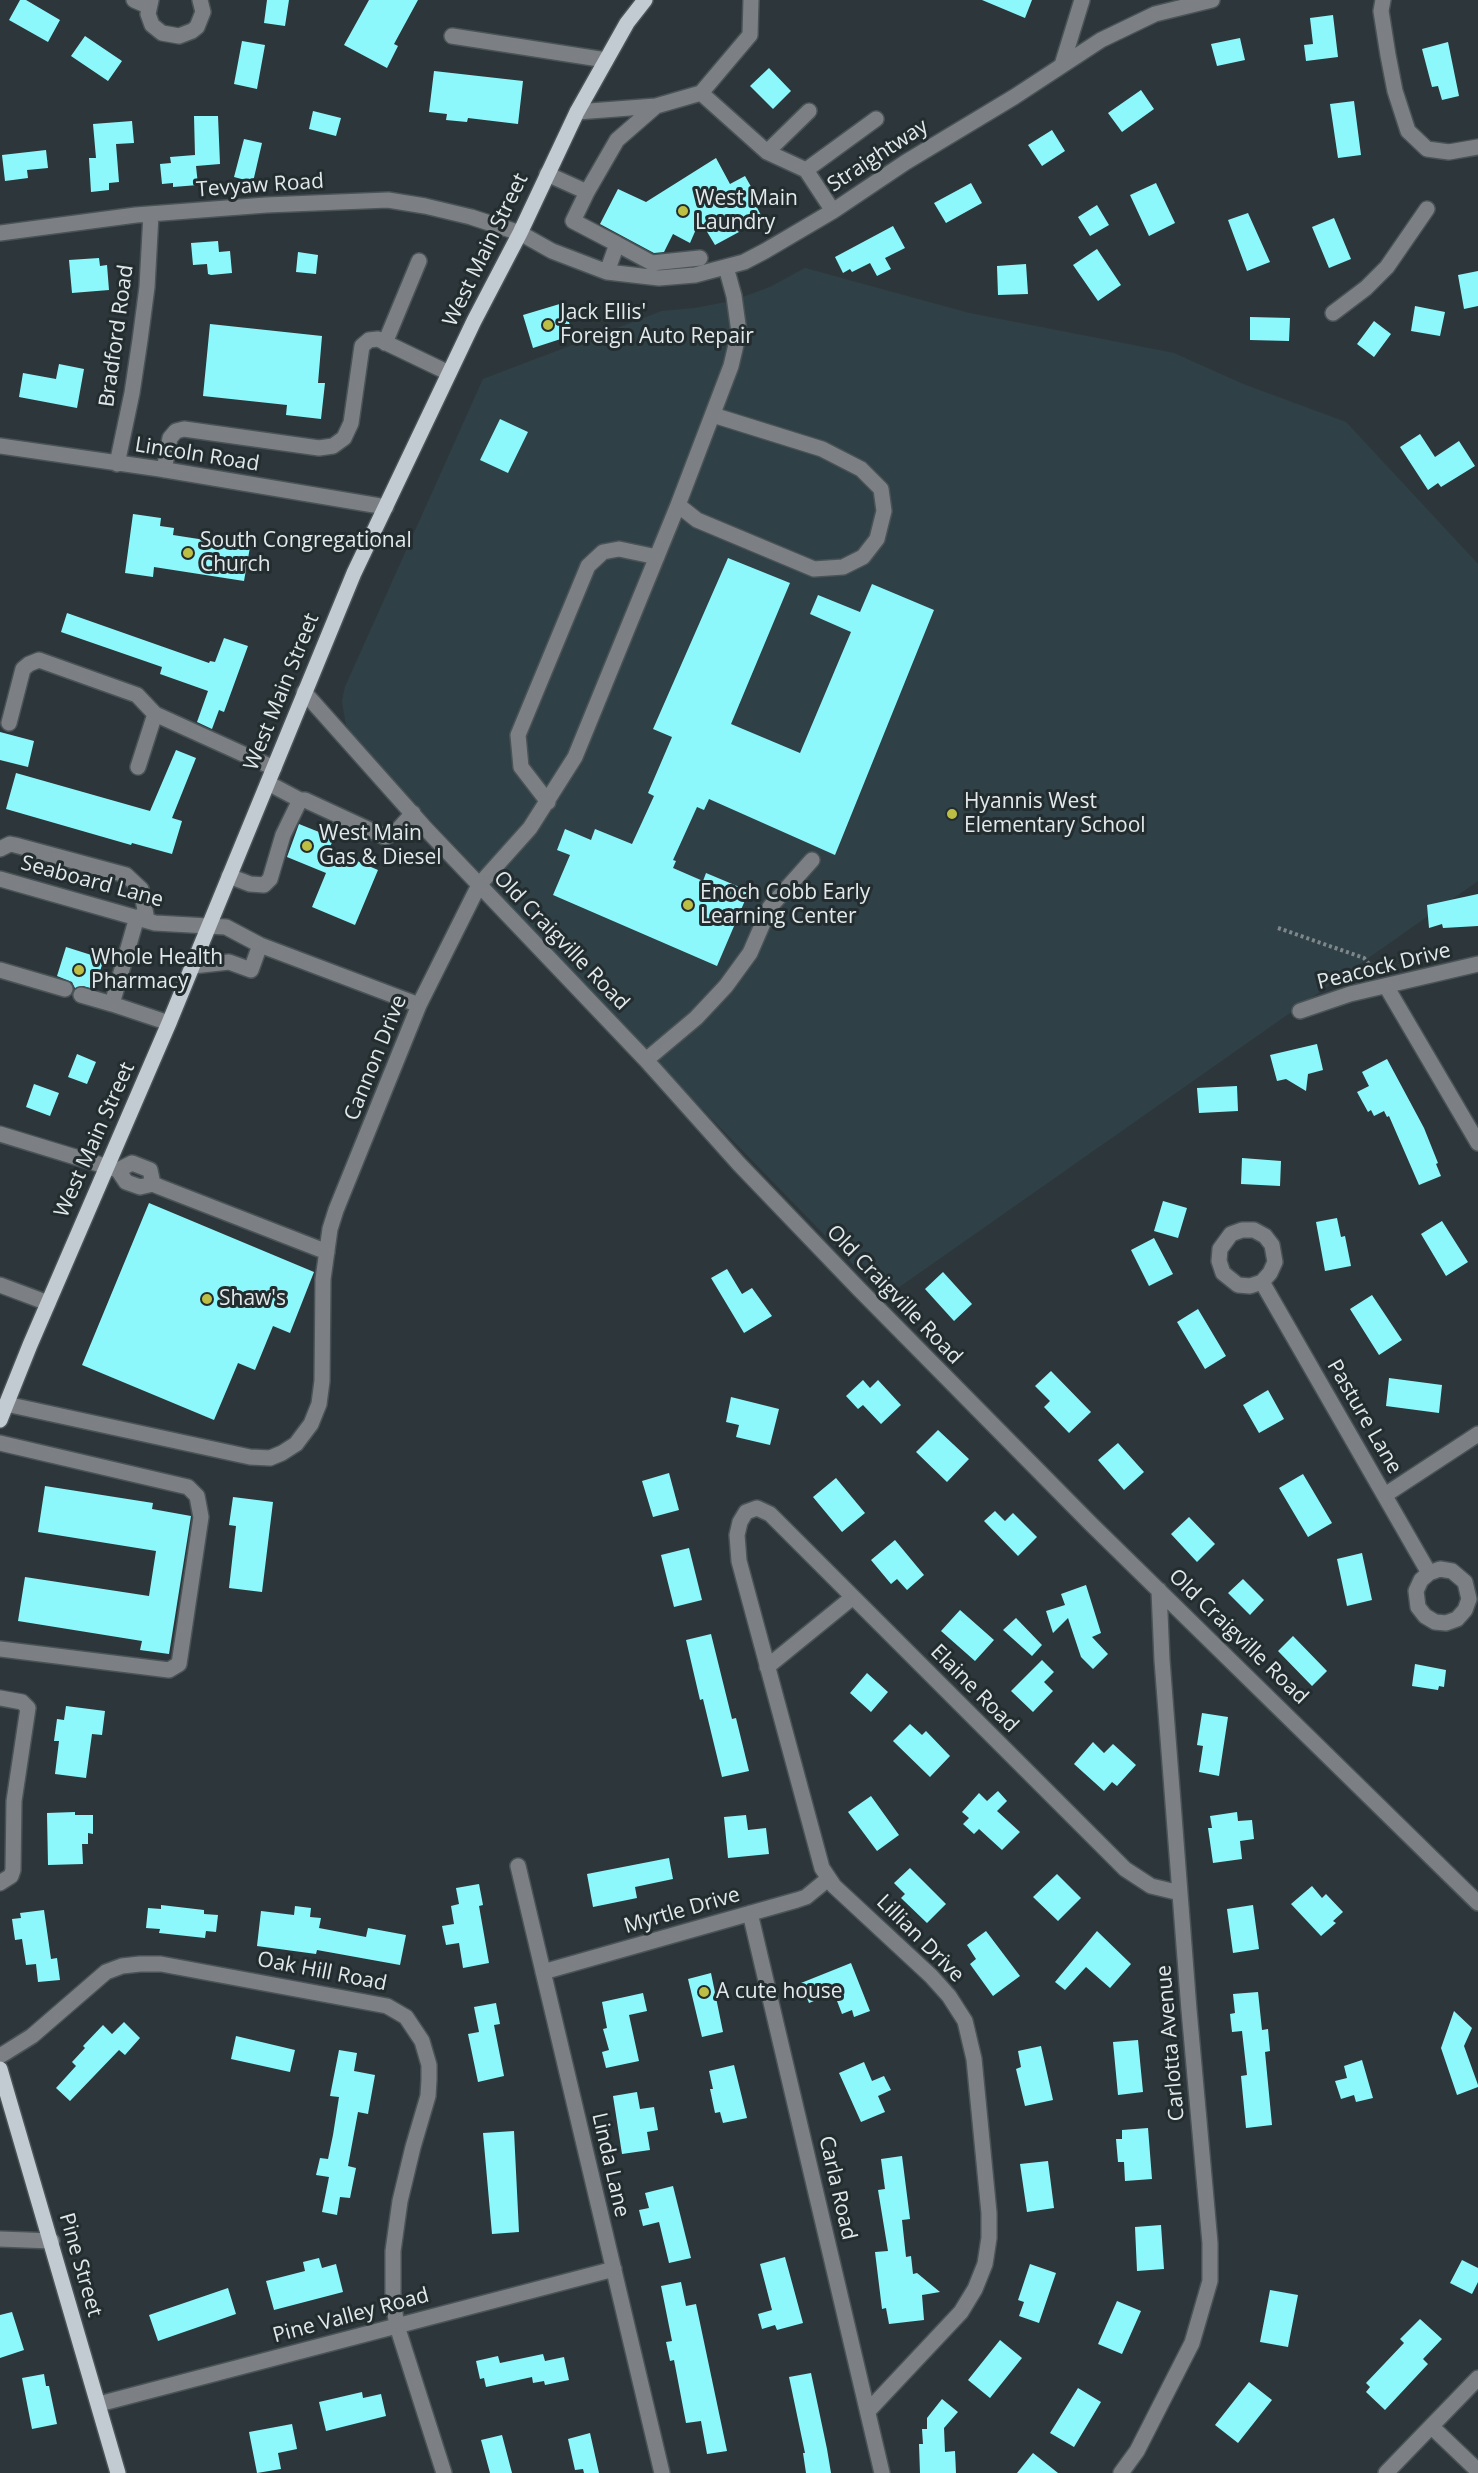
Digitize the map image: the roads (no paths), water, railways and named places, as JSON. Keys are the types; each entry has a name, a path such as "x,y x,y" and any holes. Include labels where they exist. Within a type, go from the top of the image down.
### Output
{"main road":[{"name":"West Main Street","path":"0,1420 48,1303 112,1168 169,1023 350,583 449,373 520,233 577,112 627,23 645,0"},
{"name":"Pine Street","path":"0,2069 118,2473"}],"street":[{"path":"144,2 152,25 162,33 179,36 192,31 201,20 204,12 200,0"},
{"path":"577,112 656,106 700,93 750,35 750,0"},
{"path":"1062,65 1082,0"},
{"name":"Straightway","path":"520,233 552,251 607,272 659,278 695,275 726,267 765,251 833,211 906,162 1101,40 1175,8 1212,0"},
{"path":"1383,0 1381,11 1388,55 1395,91 1408,131 1427,149 1449,152 1478,147"},
{"path":"452,36 606,60"},
{"path":"700,93 767,152 806,170 833,211"},
{"path":"656,106 617,140 573,221 652,263 700,258"},
{"path":"767,152 809,111"},
{"path":"806,170 876,119"},
{"path":"547,174 587,192"},
{"name":"Tevyaw Road","path":"0,233 151,214 266,205 388,200 471,217 520,233"},
{"path":"1333,313 1366,288 1387,267 1427,209"},
{"name":"Bradford Road","path":"117,464 140,340 151,214"},
{"path":"607,272 617,244"},
{"path":"385,343 419,261"},
{"name":"Cannon Drive","path":"6,1404 250,1457 270,1458 282,1453 296,1444 311,1424 319,1404 324,1329 323,1279 330,1229 336,1210 419,1005 479,885 530,828 575,757 678,506 731,366 739,332 734,297 726,267"},
{"path":"164,470 170,438 176,431 184,429 319,448 333,446 344,438 351,423 362,346 369,340 378,339 449,373"},
{"path":"678,506 697,520 814,569 843,567 863,557 877,540 884,511 881,489 861,469 822,449 713,415"},
{"name":"Lincoln Road","path":"0,446 164,470 386,507"},
{"path":"548,802 521,767 518,735 588,566 603,552 619,549 657,557"},
{"path":"9,723 23,669 39,660 138,695 155,714 274,768"},
{"name":"Old Craigville Road","path":"304,692 412,813 646,1060 739,1164 859,1289 963,1396 1478,1903"},
{"path":"138,768 155,714"},
{"path":"268,783 300,800 305,800 385,837 396,832 412,813"},
{"path":"229,876 250,884 264,885 270,879 284,834 300,800"},
{"path":"0,849 10,844 15,845 126,875 141,889 142,919 112,1004"},
{"path":"646,1060 696,1018 726,986 750,953 770,907 812,860"},
{"name":"Seaboard Lane","path":"0,879 155,923 226,927 261,945 419,1005"},
{"path":"193,966 229,962 251,970 261,945"},
{"name":"Peacock Drive","path":"1300,1011 1350,994 1478,964"},
{"path":"0,970 65,990"},
{"path":"1386,986 1478,1143"},
{"path":"81,994 169,1023"},
{"path":"0,1134 112,1168 132,1163 141,1166 150,1170 153,1184 327,1252"},
{"name":"Pasture Lane","path":"1262,1282 1430,1573"},
{"path":"0,1285 48,1303"},
{"path":"1385,1496 1478,1434"},
{"path":"0,1443 188,1487 197,1496 201,1517 179,1664 169,1670 0,1649"},
{"name":"Elaine Road","path":"746,1512 757,1508 770,1514 1125,1869 1151,1886 1180,1893"},
{"name":"Lillian Drive","path":"746,1512 740,1522 736,1548 818,1856 828,1879 932,1976 949,1996 965,2021 975,2059 989,2213 986,2258 969,2301 953,2321 867,2411"},
{"name":"Carlotta Avenue","path":"1121,2473 1137,2451 1191,2343 1210,2281 1210,2243 1180,1893 1162,1660 1159,1590"},
{"path":"767,1667 853,1597"},
{"path":"0,1698 22,1702 28,1708 14,1801 13,1870 11,1876 0,1883"},
{"name":"Linda Lane","path":"518,1866 662,2473"},
{"name":"Myrtle Drive","path":"543,1972 806,1897 828,1879"},
{"name":"Carla Road","path":"750,1913 882,2473"},
{"name":"Oak Hill Road","path":"0,2056 32,2036 106,1972 122,1966 161,1964 264,1982 398,2010 414,2027 422,2041 429,2065 429,2080 428,2096 406,2174 393,2251 392,2282 397,2326 444,2473"},
{"path":"0,2239 52,2241"},
{"name":"Pine Valley Road","path":"99,2404 614,2269"},
{"path":"1386,2473 1478,2378"},
{"path":"1431,2427 1478,2471"}],"place":[{"name":"West Main Laundry","path":"683,211"},
{"name":"Jack Ellis' Foreign Auto Repair","path":"548,325"},
{"name":"South Congregational Church","path":"188,553"},
{"name":"Hyannis West Elementary School","path":"952,814"},
{"name":"West Main Gas & Diesel","path":"307,846"},
{"name":"Enoch Cobb Early Learning Center","path":"688,905"},
{"name":"Whole Health Pharmacy","path":"79,970"},
{"name":"Shaw's","path":"207,1299"},
{"name":"A cute house","path":"704,1992"}]}
